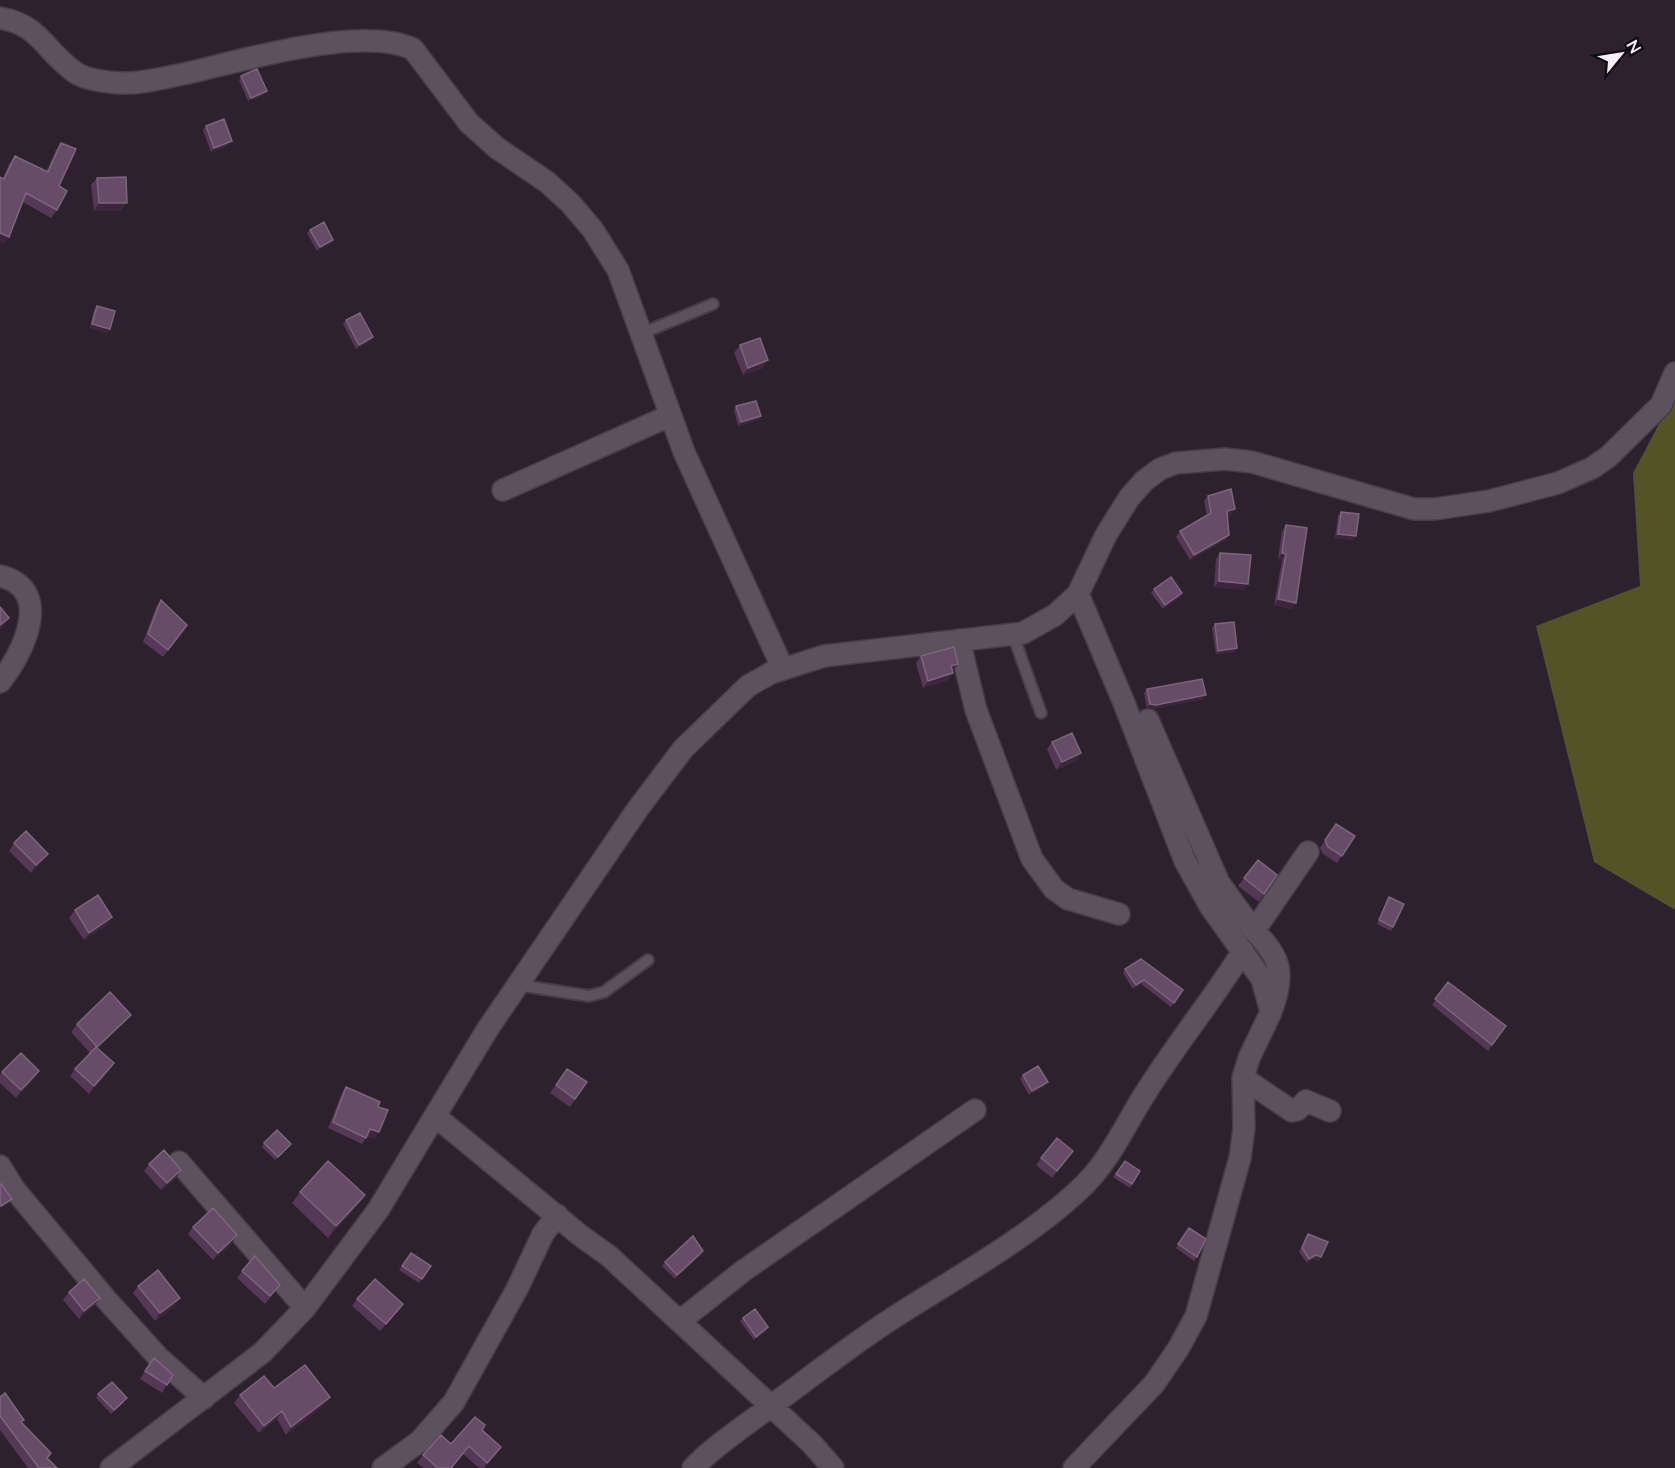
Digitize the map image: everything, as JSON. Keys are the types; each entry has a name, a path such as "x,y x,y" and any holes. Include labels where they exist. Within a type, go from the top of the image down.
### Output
{"street":[{"path":"0,18 16,20 36,32 74,72 86,78 120,83 151,81 333,43 399,43 412,49 469,123 497,148 547,182 593,230 618,270 669,416 721,538 783,669"},
{"path":"111,1468 263,1353 305,1308 378,1210 487,1030 637,810 683,749 748,686 783,669 824,656 856,650 1023,633 1055,615 1078,594 1106,535 1129,498 1152,475 1176,463 1225,459 1252,462 1414,509 1461,506 1558,483 1592,468 1608,458 1660,405 1675,373"},
{"path":"503,490 669,416"},
{"path":"0,576 12,579 26,593 31,617 26,640 16,663 0,682"},
{"path":"1078,594 1124,703 1185,861 1210,906 1262,979 1271,1012"},
{"path":"959,640 976,710 1032,860 1054,889 1068,899 1119,914"},
{"path":"1074,1468 1154,1384 1178,1349 1196,1316 1240,1158 1244,1128 1243,1078 1249,1058 1271,1012 1280,975 1270,947 1254,932 1219,883 1148,720"},
{"path":"1254,932 1308,852"},
{"path":"693,1468 719,1444 819,1368 970,1269 1056,1210 1079,1191 1105,1161 1148,1089 1209,1005 1243,951"},
{"path":"1243,1078 1292,1111 1297,1110 1306,1101 1330,1111"},
{"path":"680,1321 742,1271 975,1110"},
{"path":"435,1116 609,1256 812,1444 833,1468"},
{"path":"179,1162 305,1308"},
{"path":"0,1166 15,1190 113,1306 158,1357 204,1398"},
{"path":"383,1468 420,1441 454,1402 517,1289 543,1234 557,1215"}],"lane":[{"path":"640,334 713,304"},
{"path":"1013,635 1041,713"},
{"path":"518,986 589,996 604,992 648,960"}],"shaded area":[{"path":"1675,394 1675,910 1594,862 1536,626 1640,586 1633,473"}],"building":[{"path":"257,69 267,91 251,98 241,76"},
{"path":"224,119 232,141 214,148 206,126"},
{"path":"61,143 76,149 59,186 67,191 57,210 26,193 9,237 0,233 0,177 4,179 15,156 48,172"},
{"path":"126,177 127,203 99,203 97,178"},
{"path":"324,222 333,240 320,247 310,230"},
{"path":"97,306 115,311 110,329 92,324"},
{"path":"360,313 373,337 359,345 346,320"},
{"path":"760,338 768,360 748,368 740,345"},
{"path":"756,401 761,416 741,422 736,406"},
{"path":"1231,489 1235,509 1227,511 1229,535 1194,555 1180,531 1211,513 1208,496"},
{"path":"1341,512 1359,514 1356,536 1338,534"},
{"path":"1286,525 1307,528 1296,603 1278,599 1286,554 1282,553"},
{"path":"1220,553 1251,555 1248,584 1219,581"},
{"path":"1171,577 1182,593 1165,605 1154,589"},
{"path":"161,600 187,625 168,650 148,634"},
{"path":"0,607 9,618 0,625"},
{"path":"1234,622 1237,648 1218,651 1215,624"},
{"path":"954,647 958,664 951,666 953,673 928,681 921,656"},
{"path":"1202,679 1206,695 1156,705 1150,704 1147,689"},
{"path":"1072,733 1081,753 1062,762 1052,742"},
{"path":"1336,824 1355,836 1342,856 1328,847 1325,840"},
{"path":"26,831 48,854 36,865 14,843"},
{"path":"1258,860 1277,875 1264,894 1244,878"},
{"path":"98,895 112,917 89,933 75,910"},
{"path":"1389,897 1404,904 1393,927 1379,920"},
{"path":"1141,959 1183,990 1174,1003 1144,980 1136,985 1125,969"},
{"path":"1448,982 1506,1026 1492,1045 1435,999"},
{"path":"110,992 131,1015 97,1047 77,1024"},
{"path":"96,1047 114,1063 94,1086 75,1069"},
{"path":"21,1053 39,1071 21,1090 2,1072"},
{"path":"1038,1066 1048,1082 1032,1091 1023,1075"},
{"path":"567,1069 587,1082 575,1099 556,1085"},
{"path":"346,1087 380,1102 378,1107 388,1110 379,1132 370,1129 366,1138 333,1122"},
{"path":"277,1130 291,1144 278,1157 264,1143"},
{"path":"1057,1138 1073,1151 1057,1171 1041,1158"},
{"path":"164,1150 181,1170 167,1183 149,1164"},
{"path":"328,1161 365,1195 336,1226 300,1192"},
{"path":"1125,1161 1140,1171 1132,1184 1116,1174"},
{"path":"0,1185 12,1199 1,1206"},
{"path":"213,1208 237,1235 218,1253 193,1227"},
{"path":"1189,1228 1206,1239 1197,1257 1178,1244"},
{"path":"1308,1234 1328,1242 1321,1257 1316,1255 1309,1259 1302,1248"},
{"path":"693,1236 703,1251 677,1275 665,1262"},
{"path":"411,1253 431,1266 422,1279 402,1266"},
{"path":"255,1256 280,1285 270,1296 242,1271"},
{"path":"158,1270 180,1298 160,1313 138,1286"},
{"path":"84,1279 100,1298 84,1311 69,1292"},
{"path":"375,1279 403,1304 386,1324 357,1299"},
{"path":"755,1309 768,1327 756,1337 743,1318"},
{"path":"154,1358 173,1375 167,1385 145,1371"},
{"path":"305,1365 330,1397 291,1427 282,1411 264,1426 240,1395 264,1376 274,1388"},
{"path":"112,1382 127,1398 114,1410 98,1394"},
{"path":"5,1393 24,1420 21,1422 51,1453 47,1458 57,1468 39,1468 0,1416 0,1397"},
{"path":"475,1417 485,1425 482,1430 501,1447 487,1463 469,1446 451,1468 438,1468 423,1455 441,1435 451,1444"}]}
